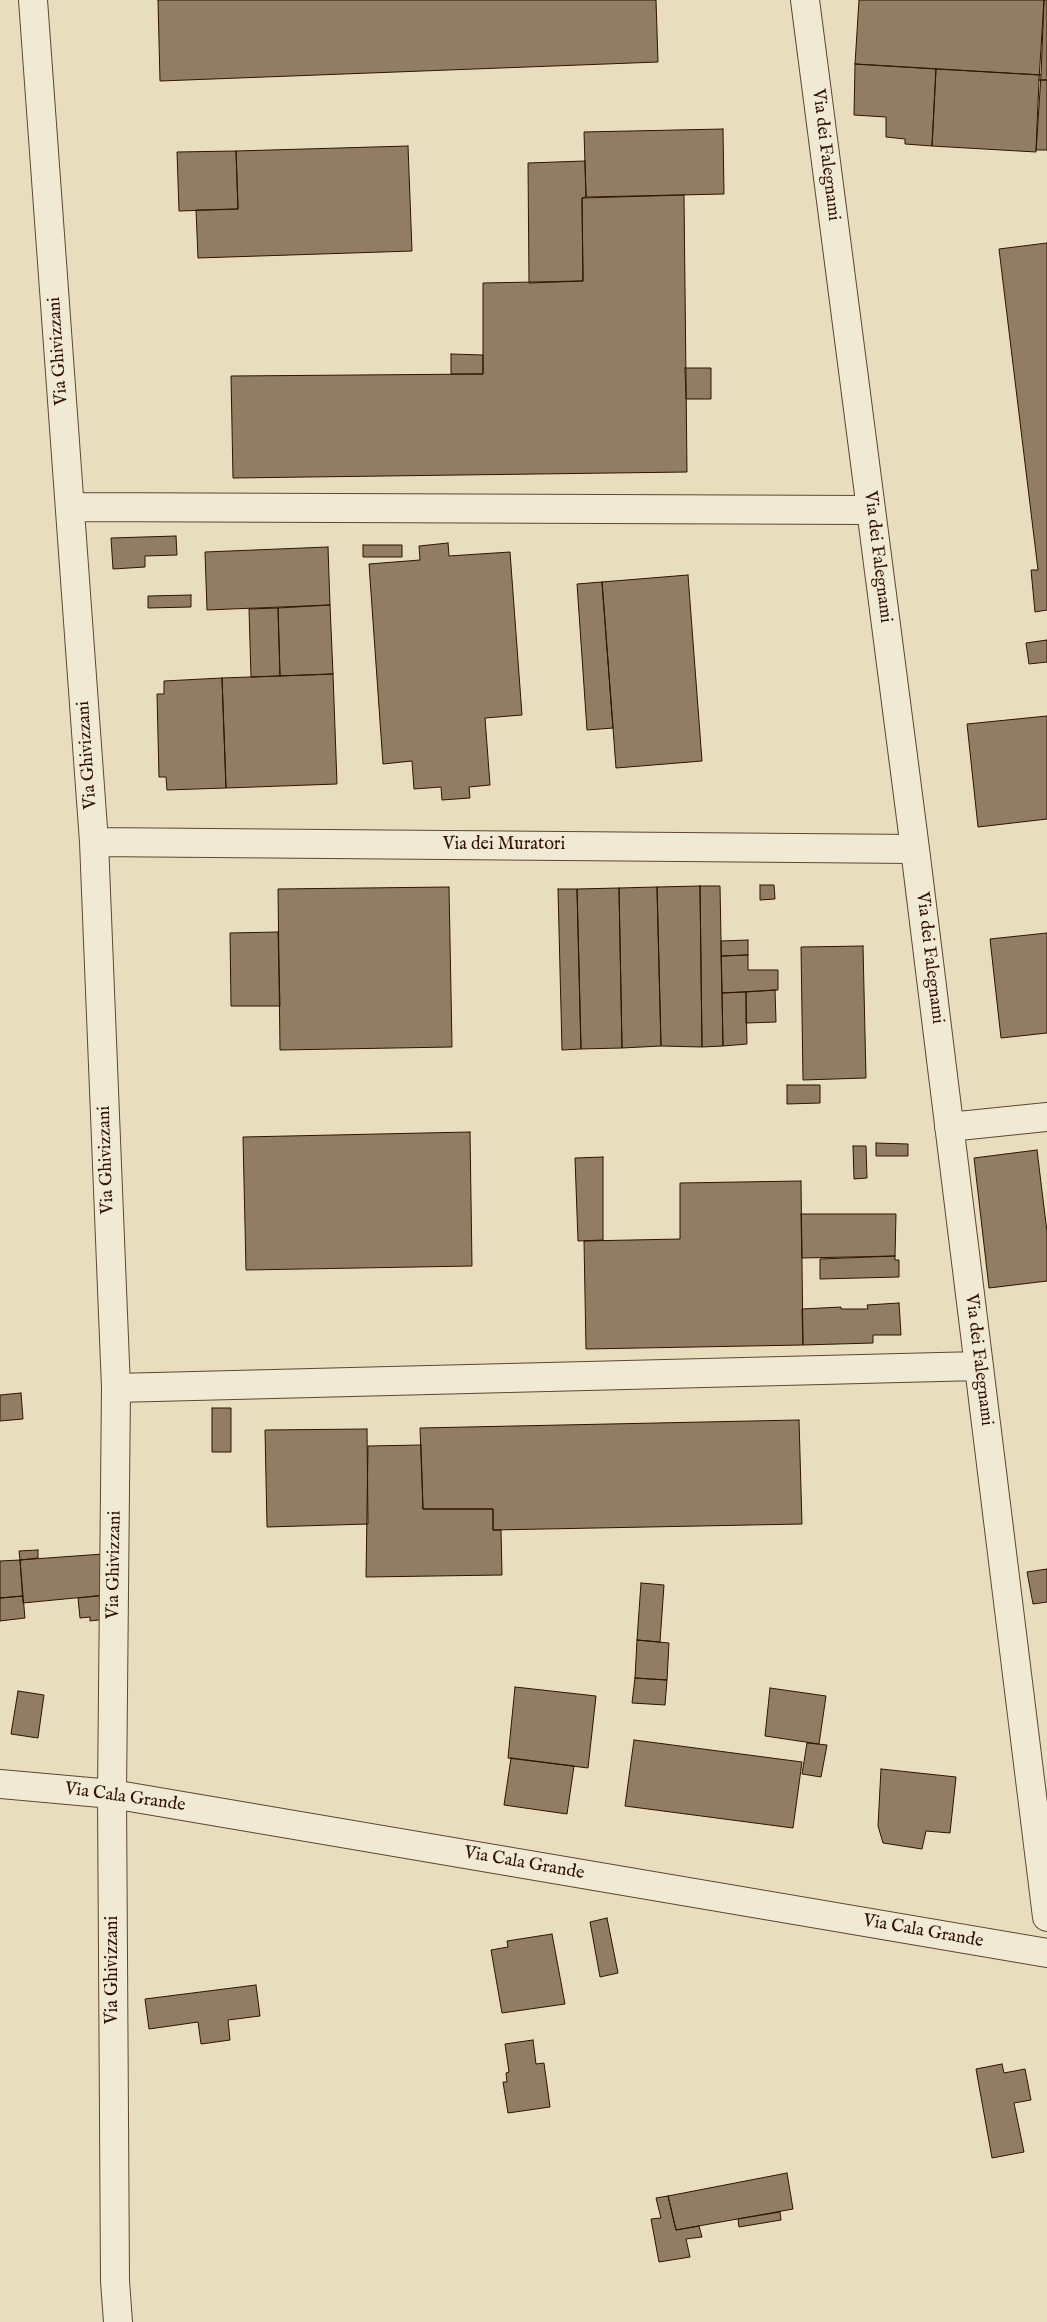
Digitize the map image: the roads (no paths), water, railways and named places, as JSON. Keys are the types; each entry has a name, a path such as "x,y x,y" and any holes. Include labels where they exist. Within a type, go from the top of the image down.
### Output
{"street":[{"name":"Via Ghivizzani","path":"33,0 94,842 116,1388 112,1794 115,2281 118,2322"},
{"name":"Via dei Falegnami","path":"805,0 915,848 1047,1917"},
{"path":"70,507 872,510"},
{"name":"Via dei Muratori","path":"94,842 915,848"},
{"path":"950,1127 1047,1117"},
{"path":"116,1388 979,1366"},
{"name":"Via Cala Grande","path":"0,1784 112,1794 1047,1953"}]}
